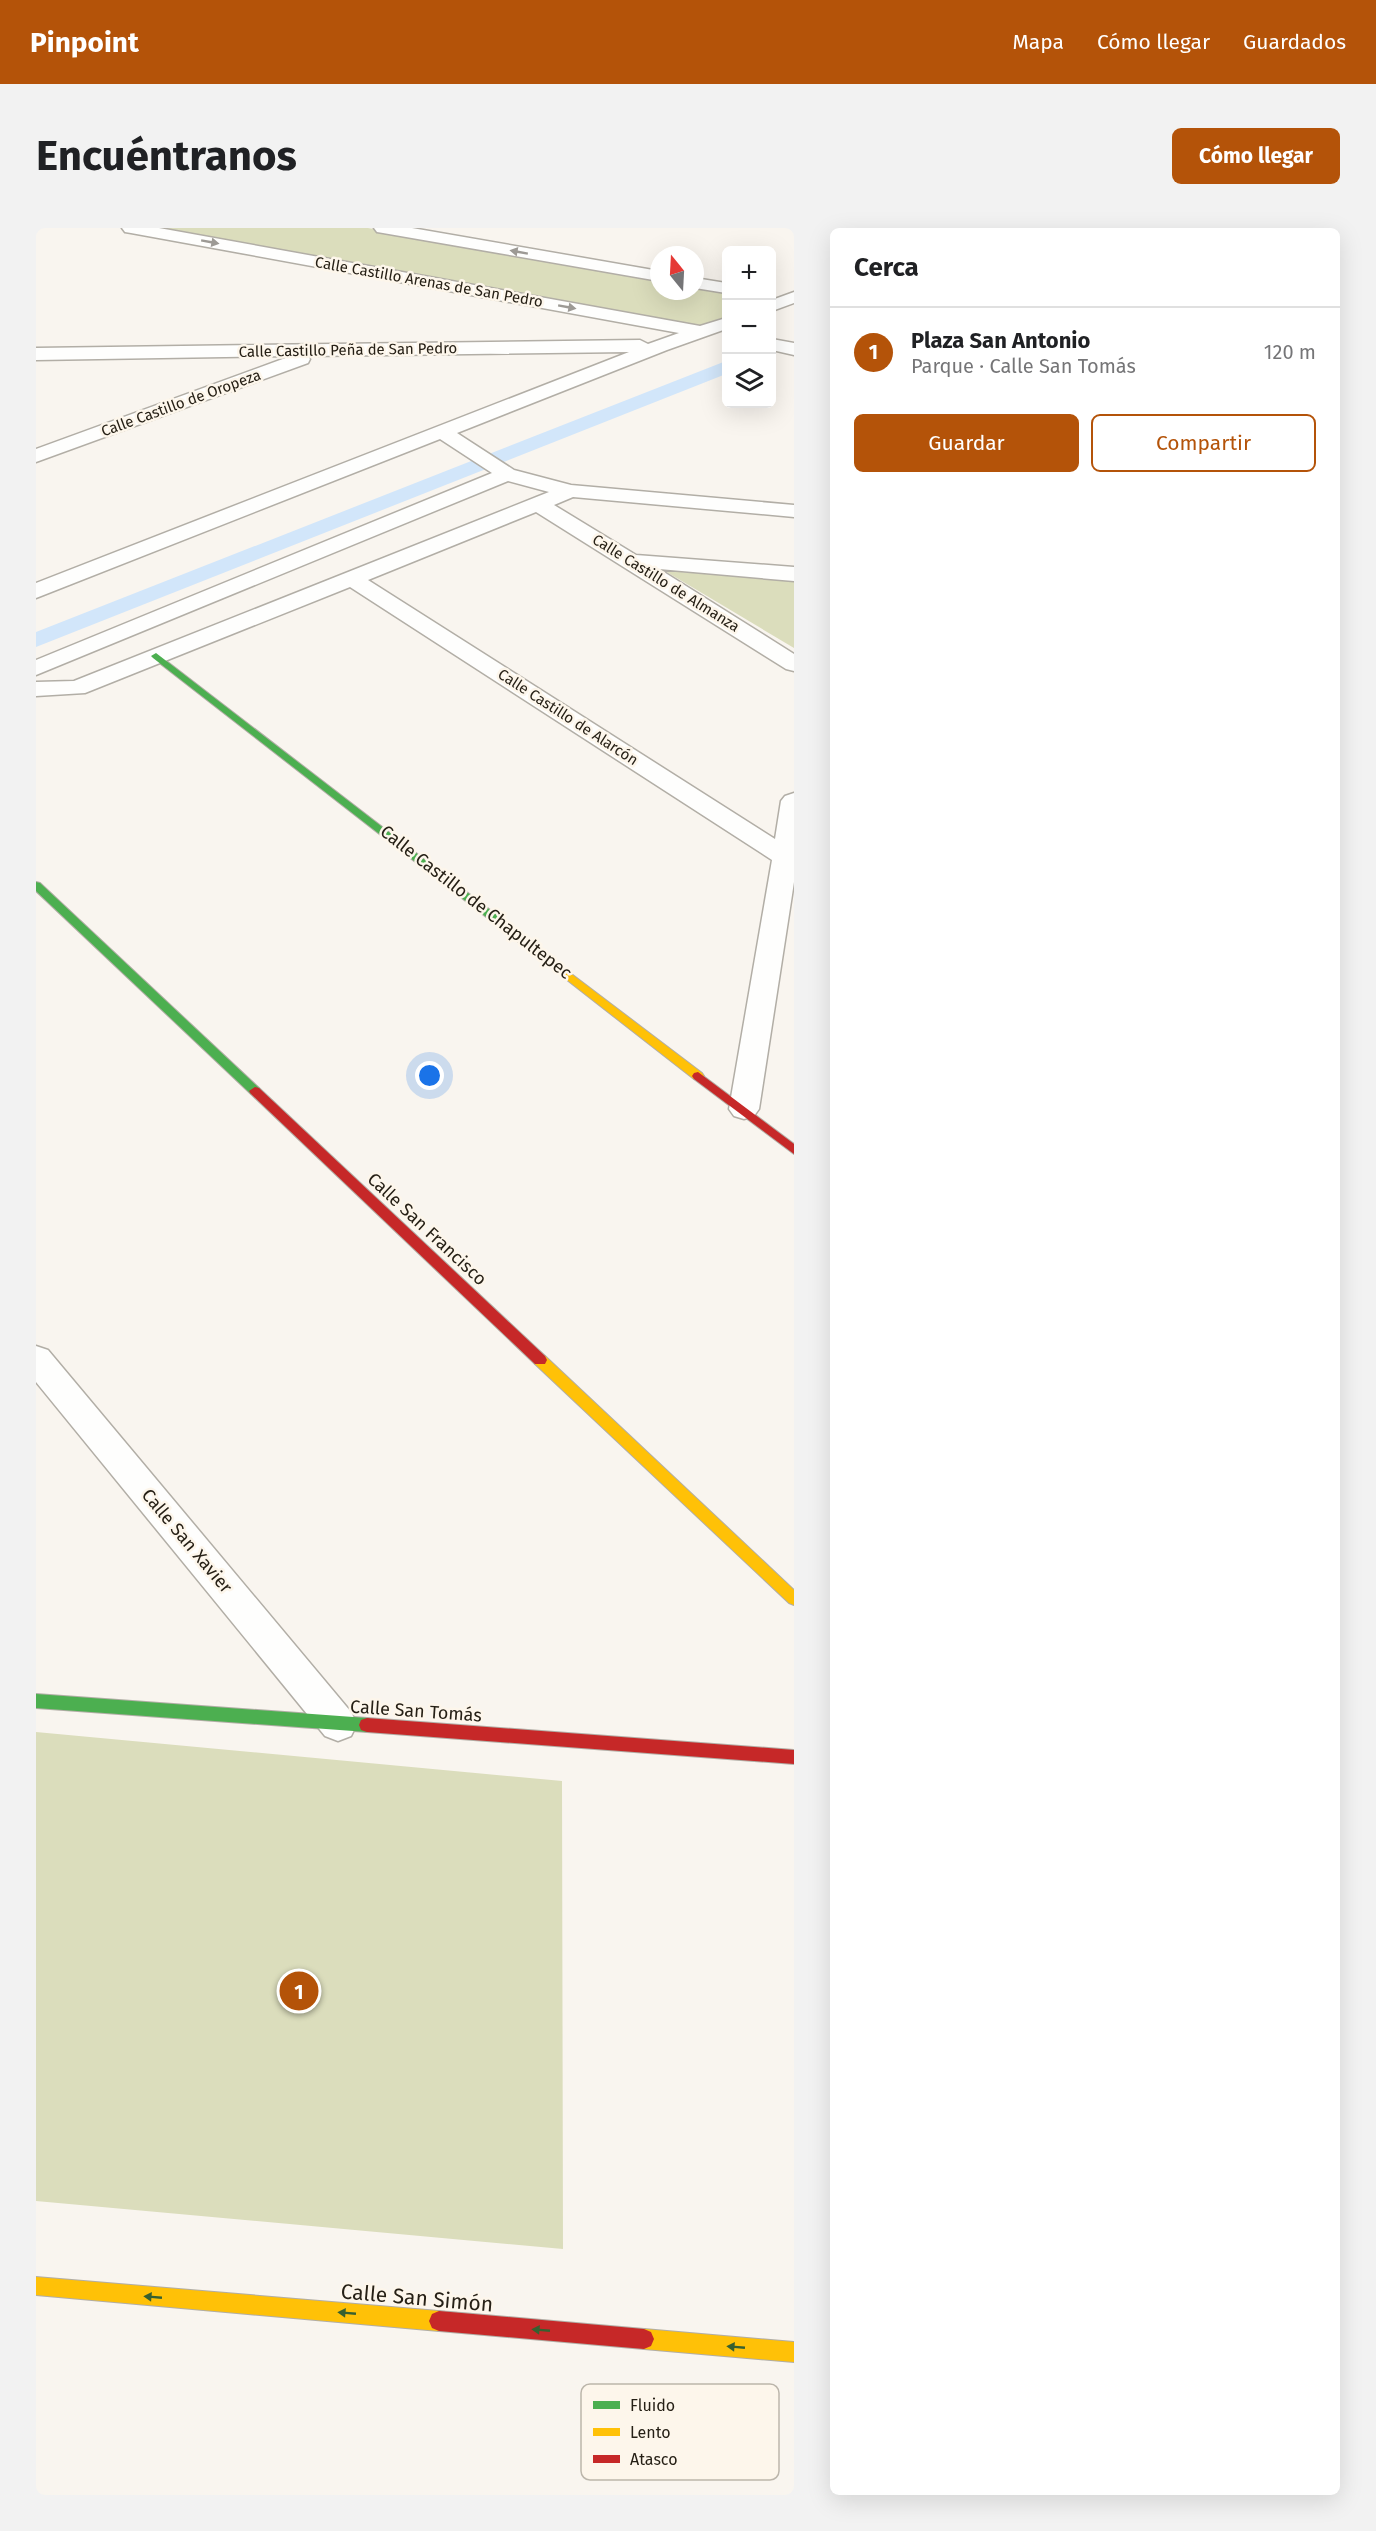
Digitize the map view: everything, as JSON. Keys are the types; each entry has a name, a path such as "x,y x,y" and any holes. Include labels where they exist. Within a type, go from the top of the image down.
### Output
{"street":[{"name":"Calle Castillo Arenas de San Pedro","path":"131,228 722,336"},
{"path":"383,228 650,274"},
{"path":"704,284 722,287"},
{"path":"39,586 443,432 660,346 722,324"},
{"name":"Calle Castillo Peña de San Pedro","path":"36,354 660,346"},
{"path":"776,346 794,349"},
{"name":"Calle Castillo de Oropeza","path":"36,456 325,350"},
{"path":"443,432 502,470 534,483 571,491 794,511"},
{"path":"36,668 502,470"},
{"path":"36,689 76,688 571,491"},
{"name":"Calle Castillo de Almanza","path":"537,504 794,664"},
{"path":"631,561 794,574"},
{"name":"Calle Castillo de Alarcón","path":"351,578 785,857"},
{"name":"Calle Castillo de Chapultepec","path":"156,656 744,1109 794,1150"},
{"path":"744,1109 794,801"},
{"name":"Calle San Francisco","path":"36,885 794,1599"},
{"name":"Calle San Xavier","path":"36,1359 338,1724"},
{"name":"Calle San Tomás","path":"36,1701 794,1757"},
{"name":"Calle San Simón","path":"36,2286 794,2352"}],"green space":[{"path":"150,228 368,228 650,277 650,300 704,300 704,286 722,289 722,321 701,329"},
{"path":"665,571 794,579 794,648"},
{"path":"36,1732 562,1781 563,2249 36,2201"}],"water":[{"path":"722,363 722,376 36,647 36,632"}],"traffic: fast":[{"path":"156,656 516,935"},
{"path":"36,885 255,1091"},
{"path":"36,1701 367,1725"}],"traffic: slow":[{"path":"516,935 698,1076"},
{"path":"540,1360 794,1599"},
{"path":"36,2286 439,2321"},
{"path":"644,2339 794,2352"}],"traffic: jam":[{"path":"698,1076 794,1150"},
{"path":"255,1091 540,1360"},
{"path":"367,1725 794,1757"},
{"path":"439,2321 644,2339"}],"place":[{"name":"Plaza San Antonio","path":"299,1991"}]}
